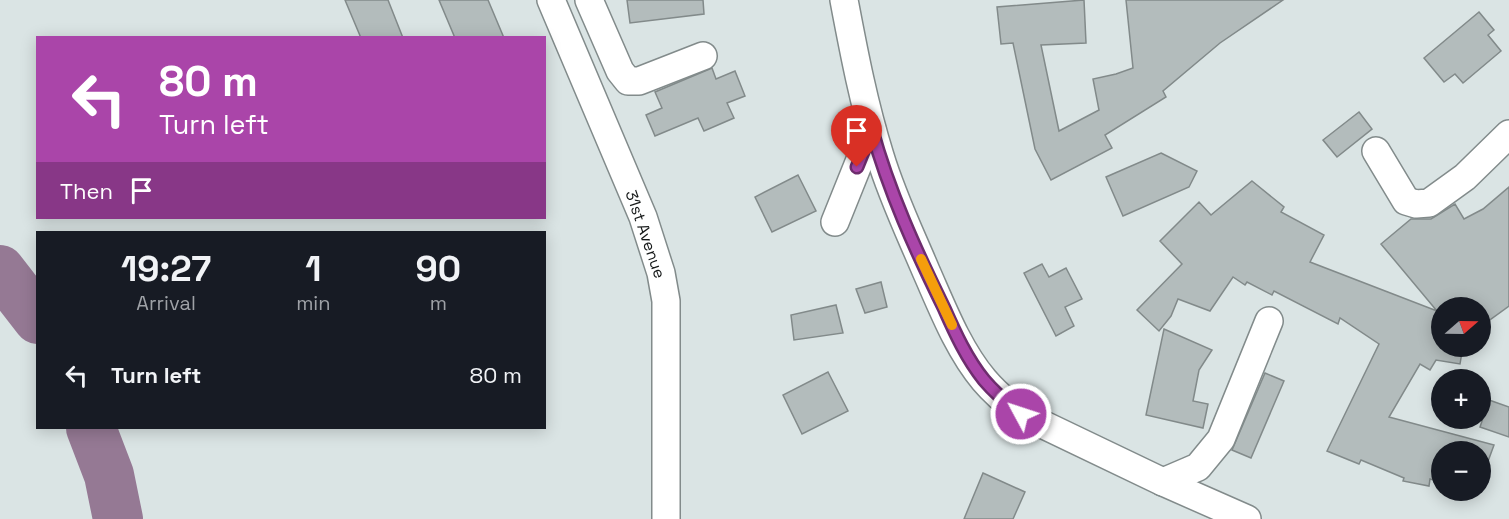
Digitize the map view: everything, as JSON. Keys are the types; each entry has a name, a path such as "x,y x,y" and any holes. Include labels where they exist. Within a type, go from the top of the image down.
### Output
{"street":[{"name":"31st Avenue","path":"551,0 643,217 661,273 666,301 666,519"},
{"path":"589,0 620,71 628,81 639,81 703,56"},
{"path":"844,0 860,83 880,158 901,213 936,292 962,346 983,378 1001,399 1021,414 1163,482 1247,519"},
{"path":"835,222 872,130"},
{"path":"1376,151 1406,201 1416,204 1429,203 1465,177 1509,134"},
{"path":"1163,482 1198,467 1221,440 1269,321"}],"building":[{"path":"345,0 388,0 402,36 360,36"},
{"path":"439,0 488,0 503,36 454,36"},
{"path":"627,0 703,0 704,14 630,23"},
{"path":"1084,0 1086,43 1041,45 1059,131 1099,110 1093,79 1133,68 1126,0 1283,0 1220,43 1163,91 1166,97 1105,135 1112,148 1051,180 1035,149 1013,43 1001,44 997,7"},
{"path":"1479,12 1494,30 1488,35 1501,51 1463,83 1455,74 1444,82 1424,58"},
{"path":"712,68 716,79 735,71 745,96 727,103 734,118 704,131 698,118 655,136 646,115 662,108 655,92"},
{"path":"1359,112 1372,129 1337,157 1323,140"},
{"path":"1161,153 1197,171 1189,187 1123,216 1106,177"},
{"path":"798,175 816,211 772,232 755,197"},
{"path":"1252,181 1284,207 1281,212 1324,235 1310,262 1431,309 1431,357 1461,357 1460,364 1436,360 1430,370 1420,364 1389,417 1479,441 1431,441 1429,486 1403,481 1404,478 1361,460 1359,464 1327,451 1379,344 1340,318 1338,324 1274,291 1272,295 1247,282 1245,285 1233,277 1210,311 1178,299 1171,316 1159,331 1137,310 1182,264 1160,241 1199,202 1211,215"},
{"path":"1509,187 1509,306 1491,319 1491,297 1431,297 1431,304 1381,244 1411,219 1431,219 1455,204 1464,219 1483,209"},
{"path":"1042,264 1049,277 1066,268 1082,299 1065,307 1074,326 1056,336 1024,273"},
{"path":"881,282 887,307 865,313 856,289"},
{"path":"836,305 843,333 794,340 791,315"},
{"path":"1164,329 1212,350 1199,370 1193,401 1208,404 1203,428 1146,415"},
{"path":"828,372 848,411 802,434 783,395"},
{"path":"1265,373 1284,381 1251,458 1232,450"},
{"path":"1491,401 1509,407 1509,437 1486,429 1491,429"},
{"path":"983,473 1025,492 1013,519 964,519"}],"waterway":[{"path":"0,270 36,316"},
{"path":"91,429 109,475 118,519"}],"slow traffic":[{"path":"921,259 952,325"}],"route":[{"path":"857,167 872,130 901,213 962,346 983,378 1001,399 1021,414"}]}
